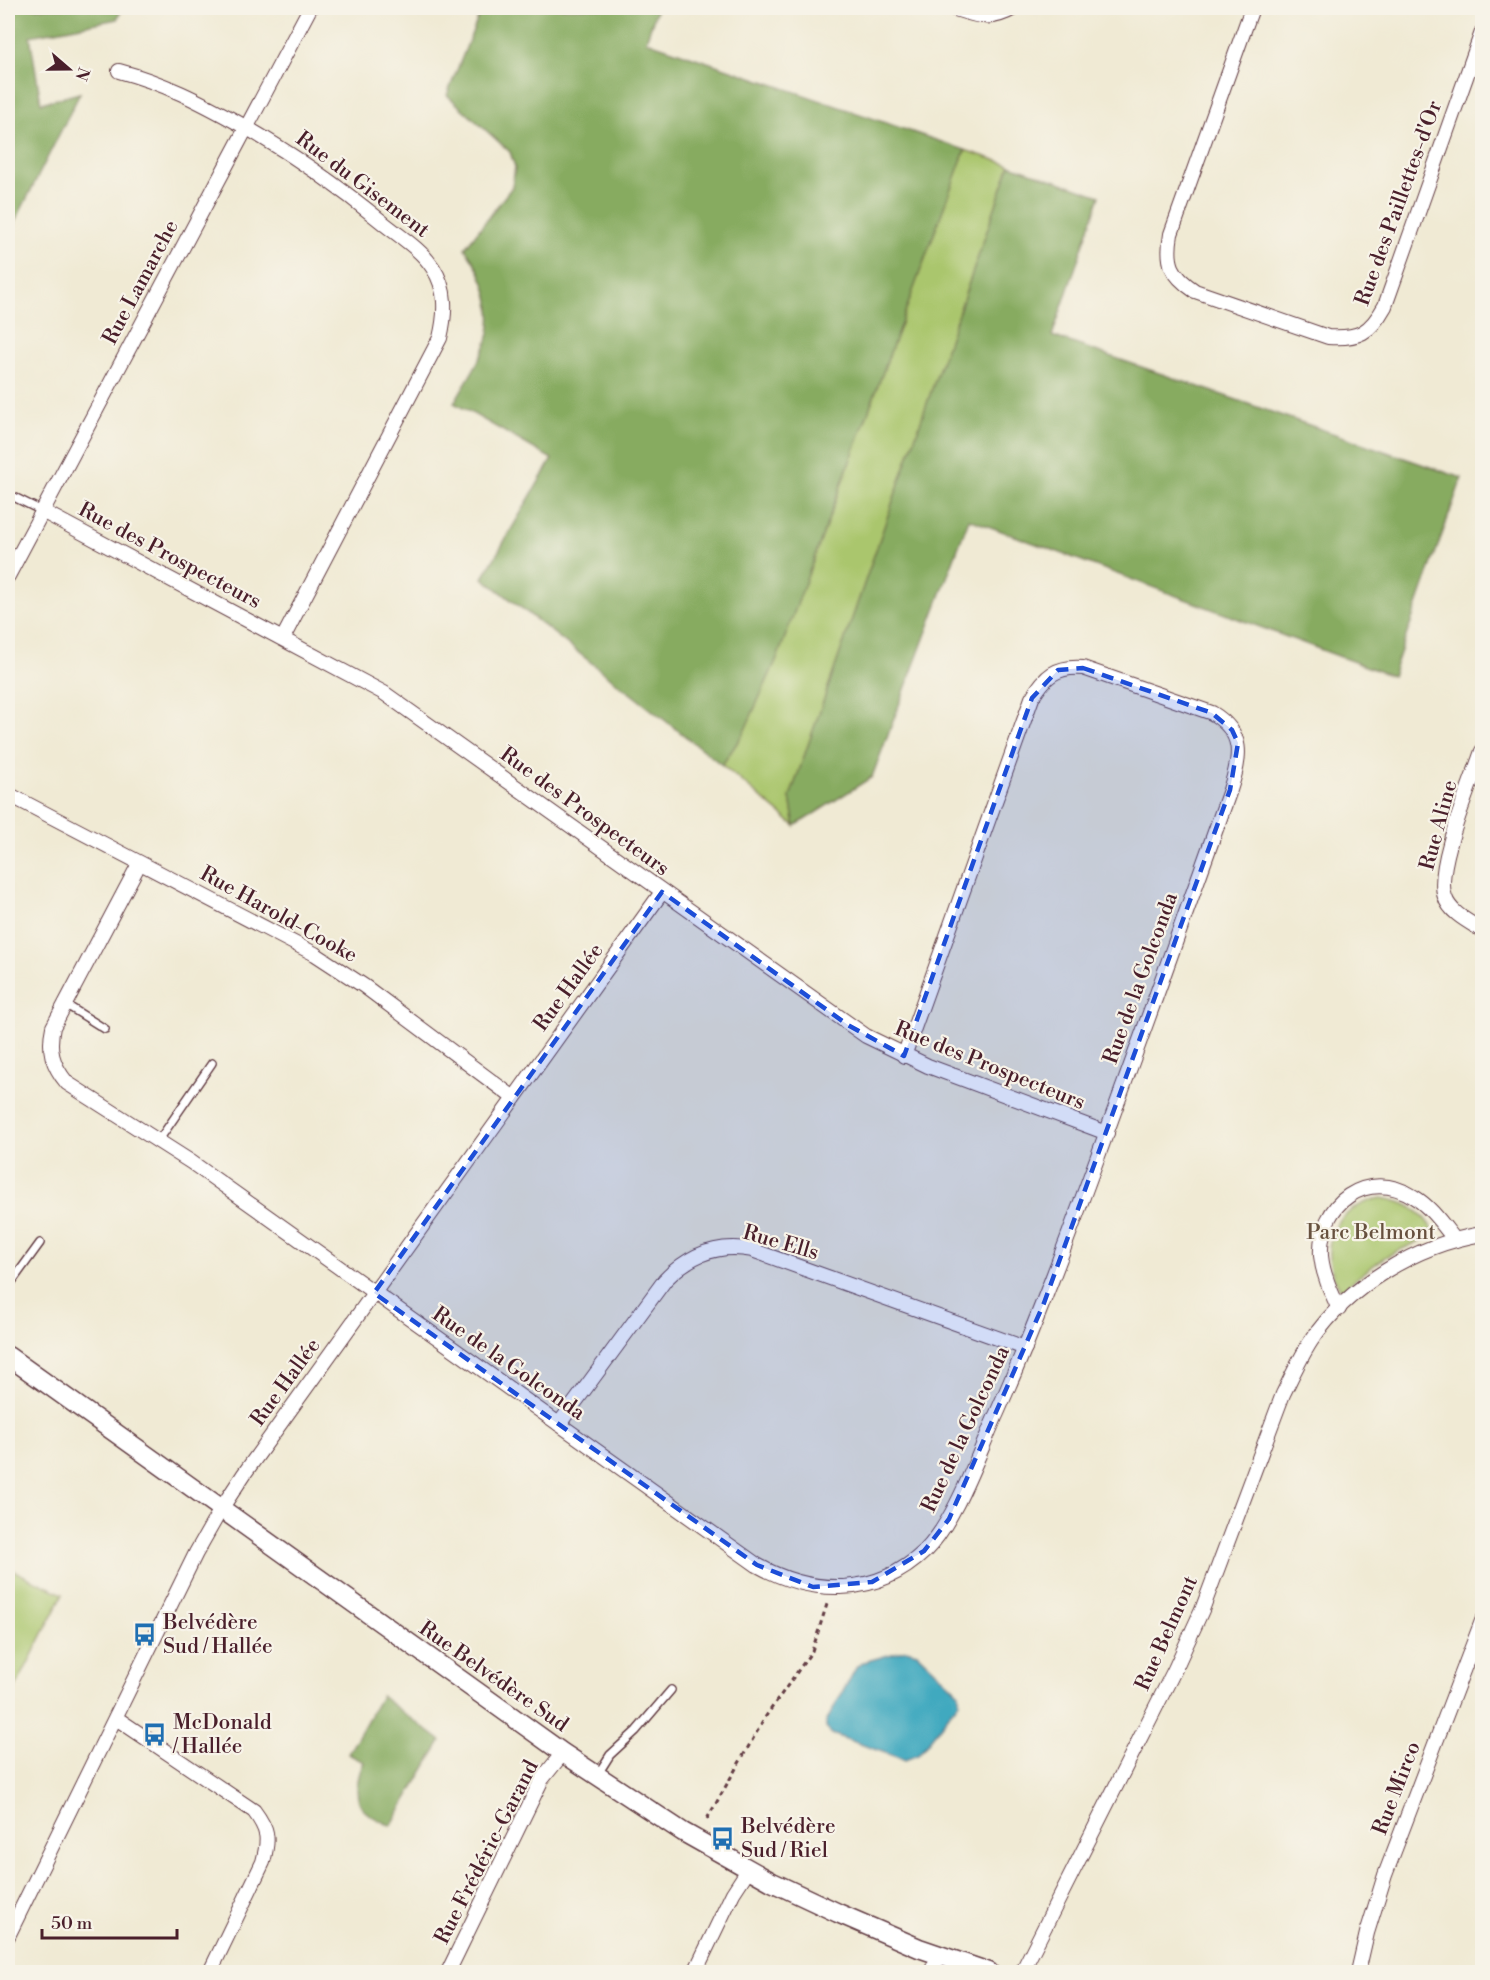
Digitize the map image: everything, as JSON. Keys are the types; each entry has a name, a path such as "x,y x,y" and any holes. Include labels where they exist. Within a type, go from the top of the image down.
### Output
{"street":[{"name":"Rue Lamarche","path":"8,576 310,8"},
{"path":"952,8 990,17 1014,8"},
{"name":"Rue des Paillettes-d'Or","path":"1252,8 1171,234 1168,253 1173,271 1182,282 1195,291 1328,338 1347,339 1364,333 1375,324 1384,306 1482,32"},
{"name":"Rue du Gisement","path":"119,71 180,91 282,148 332,181 421,254 437,276 445,302 445,320 433,353 283,638"},
{"name":"Rue des Prospecteurs","path":"42,512 283,638 402,705 848,1025 904,1056 1107,1133"},
{"name":"Rue de la Golconda","path":"139,864 53,1027 50,1039 53,1063 59,1074 76,1090 159,1140 757,1565 774,1575 813,1587 832,1588 862,1584 891,1574 924,1551 949,1519 1025,1348 1107,1133 1236,771 1239,756 1238,743 1232,730 1223,720 1212,713 1083,668 1070,667 1058,670 1047,677 1032,698 904,1056"},
{"name":"Rue Aline","path":"1482,751 1453,835 1443,874 1444,897 1453,910 1482,930"},
{"name":"Rue Harold-Cooke","path":"8,794 315,954 364,986 514,1098"},
{"name":"Rue Hallée","path":"8,1936 196,1553 221,1509 662,892"},
{"path":"1339,1309 1326,1280 1322,1240 1327,1220 1338,1204 1354,1192 1373,1186 1393,1187 1412,1195 1425,1204 1455,1240"},
{"name":"Rue Belmont","path":"1022,1972 1193,1630 1283,1394 1298,1363 1312,1341 1339,1309 1369,1283 1400,1263 1424,1252 1455,1240 1482,1234"},
{"name":"Rue Ells","path":"559,1424 664,1280 691,1258 723,1248 737,1247 752,1251 1025,1348"},
{"name":"Rue Belvédère Sud","path":"8,1356 563,1753 683,1832 748,1870 856,1921 939,1955 989,1972"},
{"name":"Rue Mirco","path":"1358,1972 1367,1932 1385,1875 1482,1621"},
{"path":"116,1718 255,1811 264,1825 268,1842 263,1862 210,1972"},
{"name":"Rue Frédéric-Garand","path":"448,1972 542,1779 563,1753"},
{"path":"694,1972 733,1893 748,1870"},
{"path":"931,1972 939,1955"}],"lane":[{"path":"8,494 42,512"},
{"path":"65,1004 105,1029"},
{"path":"159,1140 212,1063"},
{"path":"8,1287 40,1243"},
{"path":"598,1775 610,1755 636,1731 671,1690"}],"path":[{"path":"707,1819 766,1716 812,1651 832,1588"}],"highlighted area":[{"path":"1083,668 1212,713 1232,730 1238,743 1230,790 1044,1303 949,1519 924,1551 872,1582 813,1587 757,1565 374,1293 662,892 848,1025 904,1056 1032,698 1058,670"}],"green space":[{"path":"8,8 123,8 117,19 30,36 41,103 80,93 8,236"},
{"path":"482,8 657,8 646,41 965,150 778,656 743,734 722,765 483,578 552,459 454,403 484,349 490,323 490,309 484,283 465,248 512,187 515,167 510,152 447,95"},
{"path":"965,150 1010,165 790,797 795,826 722,765 743,734 778,656"},
{"path":"1010,165 1100,196 1052,336 1462,478 1392,676 969,519 872,777 795,826 790,797"},
{"name":"Parc Belmont","path":"1381,1198 1413,1208 1425,1219 1435,1234 1385,1257 1341,1290 1333,1275 1329,1260 1329,1245 1333,1232 1351,1210"},
{"path":"8,1568 63,1594 8,1703"},
{"path":"381,1696 441,1741 391,1826 369,1814 362,1807 357,1788 364,1762 348,1754"}],"water":[{"path":"906,1650 917,1653 959,1693 959,1702 918,1755 905,1760 832,1734 826,1728 826,1722 856,1668 864,1662"}],"place":[{"name":"Belvédère Sud / Hallée","path":"145,1634"},
{"name":"McDonald / Hallée","path":"155,1734"},
{"name":"Belvédère Sud / Riel","path":"723,1838"}]}
